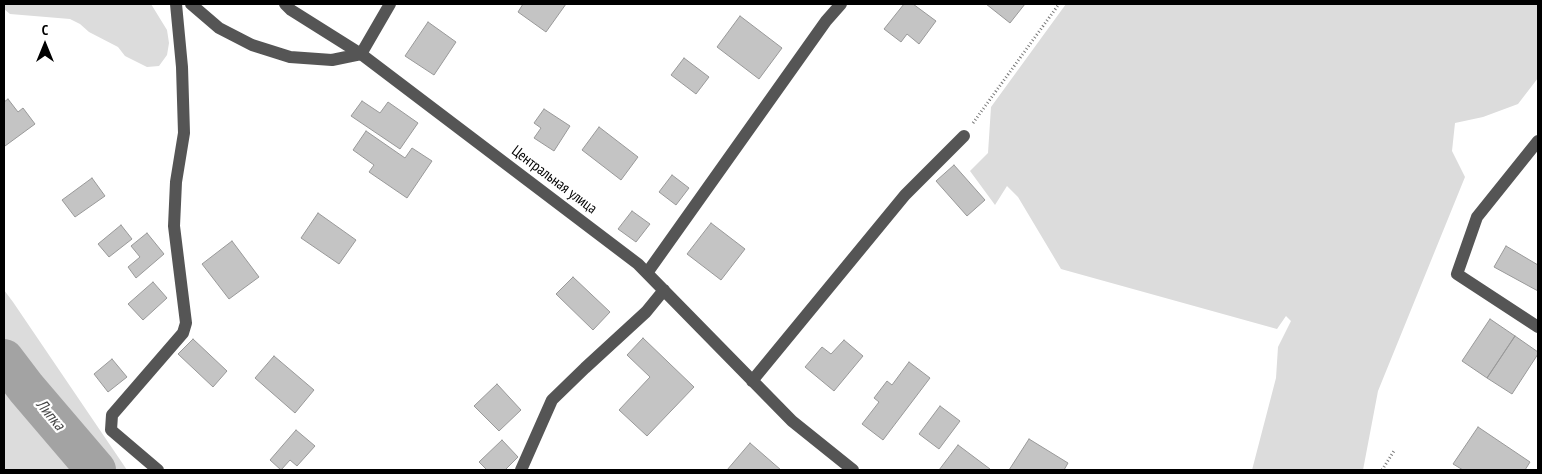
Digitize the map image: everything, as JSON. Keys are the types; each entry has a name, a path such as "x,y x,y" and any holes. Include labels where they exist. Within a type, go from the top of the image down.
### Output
{"street":[{"path":"158,470 111,430 112,415 183,333 186,323 174,226 176,182 184,133 182,67 176,4"},
{"path":"191,4 219,28 252,45 290,57 332,60 362,54 390,4"},
{"name":"Центральная улица","path":"285,4 291,10 362,54 638,264 792,421 853,470"},
{"path":"648,273 826,21 841,4"},
{"path":"752,381 905,195 964,136"},
{"path":"1538,141 1477,217 1456,274 1538,327"},
{"path":"521,470 552,400 646,312 664,290"}],"path":[{"path":"964,136 1059,4"},
{"path":"1382,470 1394,451"}],"shaded area":[{"path":"4,4 151,4 167,30 169,43 167,55 159,66 147,67 125,56 118,47 89,32 80,24 70,19 10,14 4,9"},
{"path":"1066,4 1538,4 1538,78 1518,104 1483,117 1455,123 1452,151 1465,177 1378,391 1363,470 1252,470 1276,378 1278,347 1291,321 1286,316 1277,329 1061,269 1018,197 1007,186 995,205 970,171 988,153 991,107"},
{"path":"4,290 13,302 127,470 4,470"}],"building":[{"path":"523,4 566,4 546,32 518,12"},
{"path":"904,4 913,4 936,21 919,44 907,34 901,42 884,29"},
{"path":"986,4 1025,4 1010,23"},
{"path":"740,16 782,48 759,79 717,47"},
{"path":"428,22 456,42 434,75 405,56"},
{"path":"684,58 709,77 696,94 671,75"},
{"path":"8,99 18,112 23,108 35,124 5,146 4,102"},
{"path":"362,101 380,113 388,102 418,123 400,149 351,116"},
{"path":"544,109 570,126 554,151 534,138 541,128 534,123"},
{"path":"599,127 638,157 621,180 582,150"},
{"path":"366,131 405,158 412,148 432,161 407,198 369,172 374,165 353,150"},
{"path":"954,165 985,200 967,216 936,181"},
{"path":"672,175 689,188 676,205 659,192"},
{"path":"92,178 105,196 75,217 62,200"},
{"path":"632,211 650,224 636,242 618,229"},
{"path":"318,213 356,240 339,264 301,238"},
{"path":"711,223 745,249 721,280 687,254"},
{"path":"121,225 132,239 109,257 98,244"},
{"path":"147,233 164,254 136,278 128,267 140,257 131,246"},
{"path":"232,241 259,277 229,299 202,264"},
{"path":"1506,246 1538,265 1538,291 1494,267"},
{"path":"573,277 610,312 593,330 556,294"},
{"path":"153,282 167,298 143,320 128,304"},
{"path":"1490,319 1515,336 1487,378 1462,361"},
{"path":"1515,336 1538,352 1538,354 1512,394 1487,378"},
{"path":"643,338 694,387 647,436 619,410 650,377 627,355"},
{"path":"193,339 227,371 213,387 178,354"},
{"path":"844,340 863,356 834,391 805,367 822,347 831,354"},
{"path":"274,356 314,390 295,413 255,378"},
{"path":"112,359 127,377 108,392 94,374"},
{"path":"909,362 930,378 883,440 862,424 879,402 874,398 887,381 892,385"},
{"path":"497,384 521,410 499,431 474,406"},
{"path":"940,406 960,421 939,449 919,434"},
{"path":"1478,427 1530,462 1525,470 1463,470 1453,464"},
{"path":"296,430 315,446 297,466 290,460 281,470 270,460"},
{"path":"1029,439 1068,463 1064,470 1009,470"},
{"path":"502,440 518,457 505,470 487,470 479,462"},
{"path":"750,443 781,470 727,470"},
{"path":"958,445 990,469 990,470 939,470"}],"waterway":[{"name":"Липка","path":"4,359 26,388 96,470"}]}
